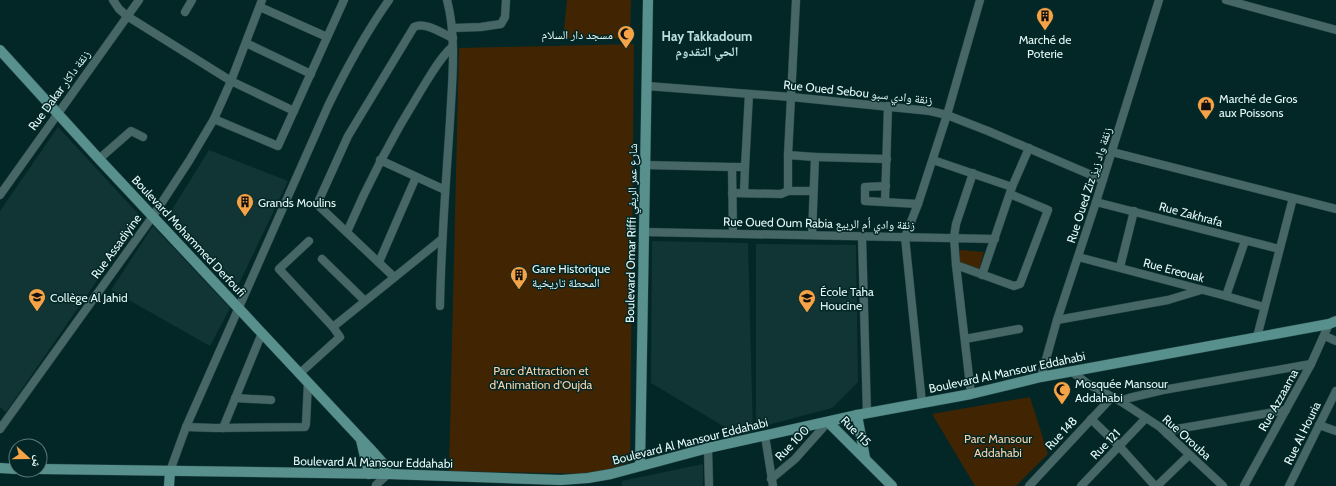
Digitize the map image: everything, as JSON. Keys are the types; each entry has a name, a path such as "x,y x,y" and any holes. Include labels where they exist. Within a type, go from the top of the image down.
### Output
{"main road":[{"name":"Boulevard Omar Riffi شارع عمر الريفي","path":"640,466 648,0"},
{"name":"Boulevard Mohammed Derfoufi","path":"0,50 57,114 382,462 388,474"},
{"name":"Boulevard Al Mansour Eddahabi","path":"48,469 388,474 560,483 598,477 708,448 862,414 971,394 1071,371 1333,322"},
{"name":"Rue 115","path":"862,414 865,458"},
{"name":"Rue 115","path":"828,422 892,486"},
{"name":"Boulevard Mohammed Derfoufi","path":"360,439 369,474"},
{"path":"169,486 170,471"}],"street":[{"path":"113,0 119,9 127,16 231,81 294,111"},
{"name":"Rue Dakar زنقة داكار","path":"0,194 139,0"},
{"path":"184,12 192,0"},
{"path":"214,119 278,146 344,0"},
{"path":"170,471 186,427 335,92 372,23 389,0"},
{"path":"440,306 442,239 452,90 453,28 447,0"},
{"path":"453,28 481,27 501,24 505,17 506,0"},
{"path":"788,191 788,155 796,0"},
{"path":"922,403 905,237 933,160 980,0"},
{"name":"Rue Oued Ziz زنقة واد زيز","path":"1041,377 1057,320 1112,152 1159,0"},
{"path":"1226,0 1336,30"},
{"path":"261,4 327,37"},
{"name":"Rue Assadiyine","path":"0,429 153,216 214,119 231,81 261,4"},
{"path":"393,276 319,204 348,136 414,27 419,25 424,26 453,38"},
{"path":"246,43 311,74"},
{"path":"347,232 380,160 438,64 452,47"},
{"name":"Rue Oued Sebou زنقة وادي سبو","path":"646,86 912,108 947,115 1103,180"},
{"path":"744,193 749,94"},
{"path":"885,202 888,106"},
{"path":"99,159 131,131 143,137"},
{"path":"982,275 1011,190 1029,148"},
{"path":"1112,152 1336,210"},
{"path":"788,155 887,159"},
{"path":"812,235 815,156"},
{"path":"380,160 445,190"},
{"path":"933,160 973,173 1045,207 1048,211 1018,286 1014,286 956,265"},
{"path":"644,165 745,167"},
{"path":"732,167 733,233"},
{"path":"971,394 954,237 956,224 973,173"},
{"path":"379,262 416,177"},
{"path":"886,186 864,187 865,201 918,204"},
{"path":"732,192 781,194 788,191 813,191"},
{"path":"1257,337 1293,198"},
{"name":"Rue Zakhrafa","path":"1096,202 1279,249"},
{"path":"1120,268 1134,212"},
{"name":"Rue Oued Oum Rabia زنقة وادي أم الربيع","path":"643,232 995,239"},
{"path":"862,237 862,414"},
{"path":"333,327 393,276 442,239"},
{"path":"300,374 339,338 339,334 333,327 279,269 309,241"},
{"path":"1226,296 1245,241"},
{"name":"Rue Ereouak","path":"1078,257 1264,307"},
{"path":"322,259 364,300"},
{"path":"1057,320 1168,300 1202,290"},
{"name":"Rue Azzaama","path":"1244,486 1333,322"},
{"path":"965,339 1019,330"},
{"path":"223,428 262,333"},
{"path":"1325,336 1336,341"},
{"path":"1120,401 1148,393 1311,364"},
{"name":"Rue Orouba","path":"1071,371 1088,384 1120,401 1146,418 1167,434 1223,486"},
{"path":"186,427 304,427 306,424 308,382"},
{"name":"Rue Al Houria","path":"1289,486 1336,391"},
{"name":"Rue 148","path":"1028,486 1112,397"},
{"path":"235,398 271,400"},
{"path":"1167,434 1183,428 1286,410"},
{"name":"Rue 121","path":"1081,486 1120,447 1146,418"},
{"path":"1091,419 1120,447 1156,486 1188,455"},
{"name":"Rue 100","path":"772,483 828,422"},
{"path":"1319,425 1336,431"},
{"name":"Rue 100","path":"765,436 772,483"},
{"path":"708,448 709,486"},
{"path":"369,474 376,486 388,474"}],"shaded area":[{"name":"Collège Al Jahid","path":"58,127 141,217 6,412 0,407 0,211"},
{"name":"Grands Moulins","path":"209,150 288,181 236,290 168,216"},
{"path":"153,226 230,308 210,346 111,290"},
{"path":"652,241 748,243 753,432 738,435 651,383"},
{"name":"École Taha Houcine","path":"756,244 856,245 858,382 832,408 756,428"},
{"path":"703,464 703,486 622,486 622,481"}],"green space":[{"path":"567,0 631,0 630,39 563,38"},
{"name":"Parc d'Attraction et d'Animation d'Oujda","path":"634,44 630,462 596,474 449,471 459,48"},
{"path":"960,250 984,252 978,273 960,265"},
{"name":"Parc Mansour Addahabi","path":"1030,397 1048,454 1016,486 975,486 932,414"}],"place":[{"name":"Marché de Poterie","path":"1045,31"},
{"name":"مسجد دار السلام","path":"626,49"},
{"name":"Marché de Gros aux Poissons","path":"1206,120"},
{"name":"Grands Moulins","path":"245,217"},
{"name":"Gare Historique المحطة تاريخية","path":"519,290"},
{"name":"Collège Al Jahid","path":"37,312"},
{"name":"École Taha Houcine","path":"807,313"},
{"name":"Mosquée Mansour Addahabi","path":"1062,405"}],"district":[{"name":"Hay Takkadoum الحي التقدوم","path":"707,44"}]}
